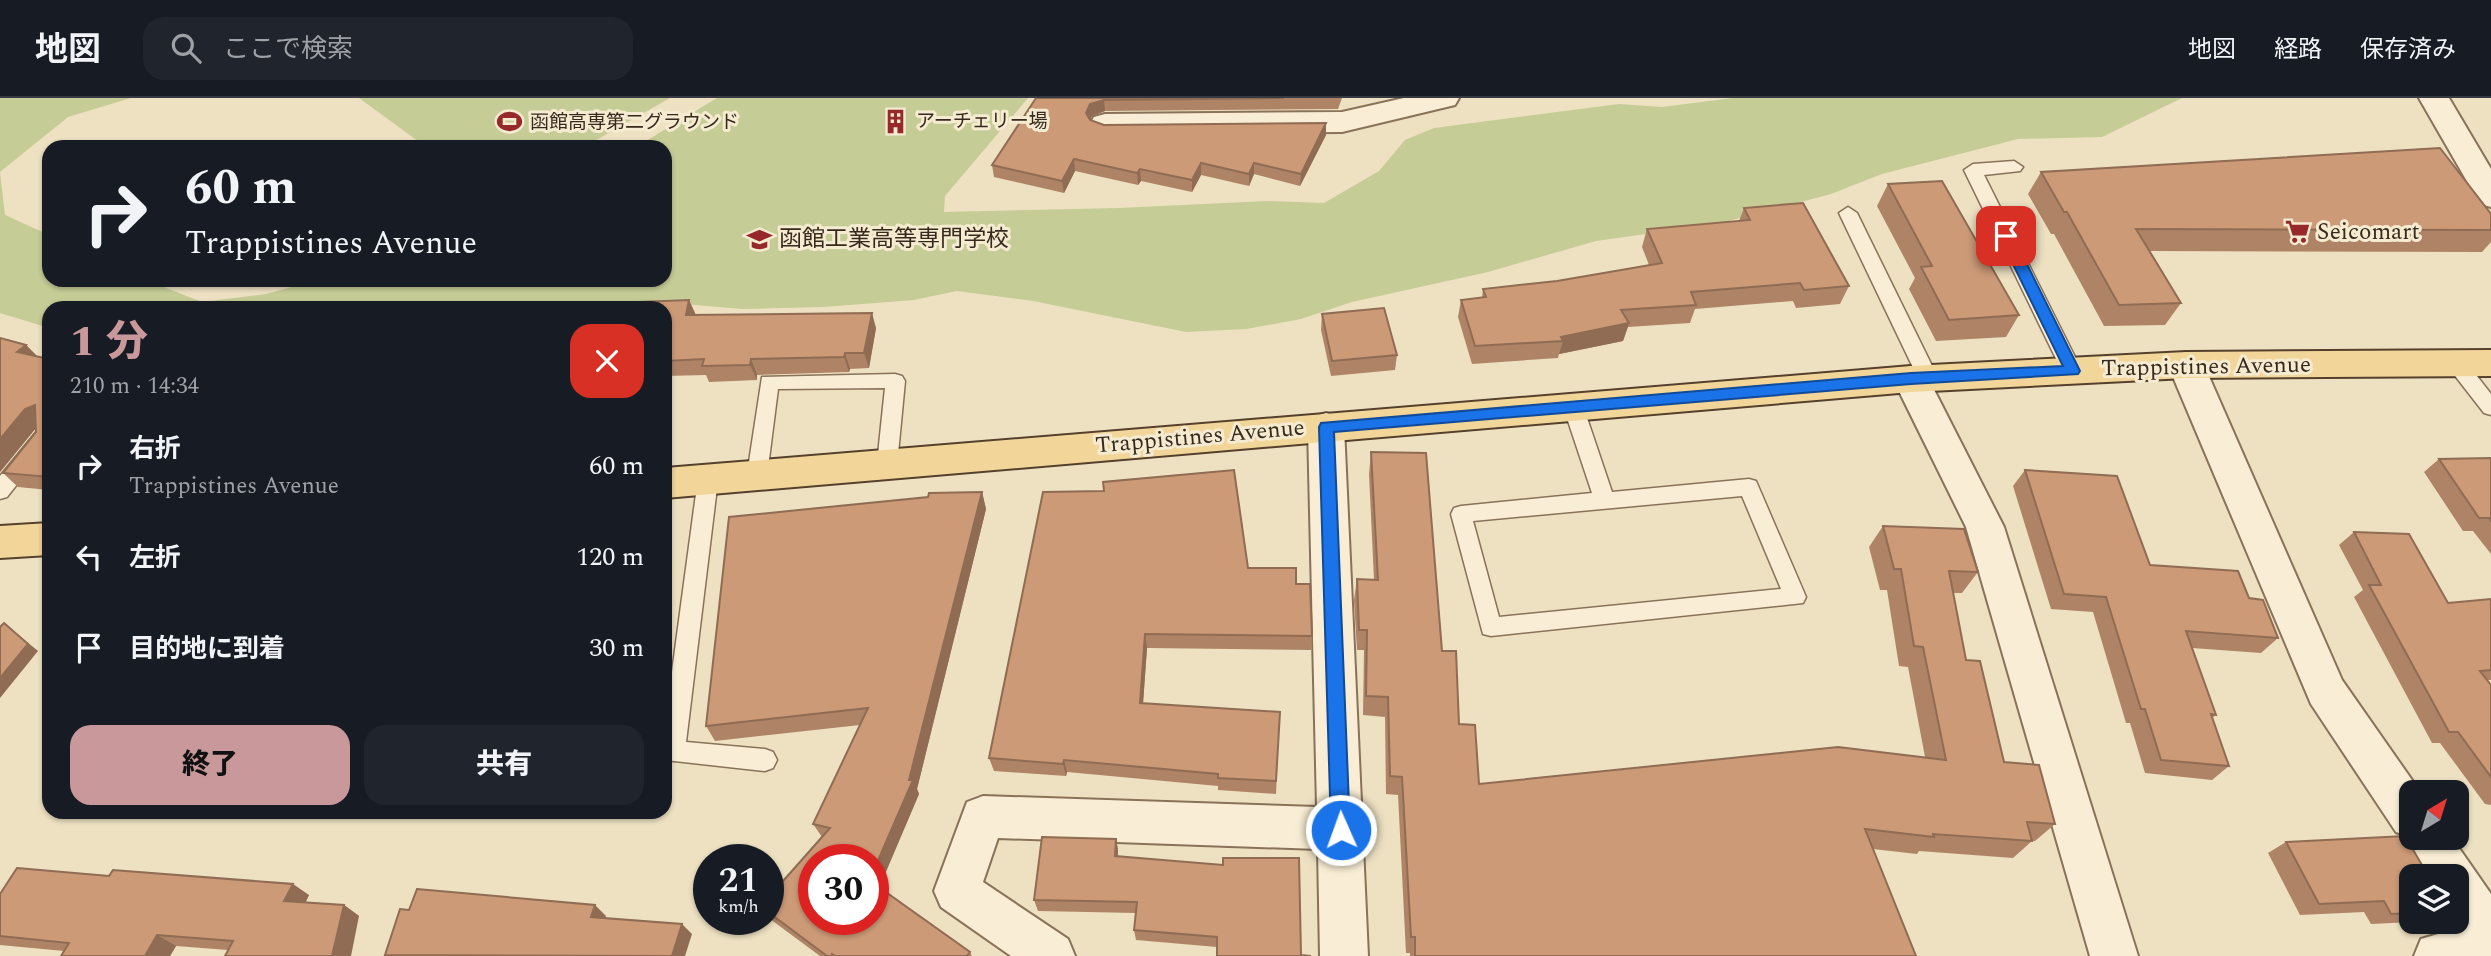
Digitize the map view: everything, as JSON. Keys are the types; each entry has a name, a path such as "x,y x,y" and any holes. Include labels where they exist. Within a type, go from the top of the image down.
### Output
{"main road":[{"name":"Trappistines Avenue","path":"672,482 1919,378 2186,365 2474,363"},
{"path":"0,542 42,539"}],"street":[{"path":"1124,98 1105,124 1342,122 1391,105 1444,98"},
{"path":"2434,98 2491,196"},
{"path":"2186,365 2326,691 2399,798"},
{"path":"1919,378 1984,527 2114,956"},
{"path":"1326,427 1345,956"},
{"path":"1051,956 957,891 983,817 1341,830"},
{"path":"2469,902 2491,934"},
{"path":"2438,956 2491,943"}],"lane":[{"path":"2014,167 1973,170 2072,371"},
{"path":"1848,212 1919,378"},
{"path":"2474,363 2491,408"},
{"path":"757,475 769,382 895,381 887,464"},
{"path":"1573,406 1605,500 1461,514 1491,627 1795,597 1749,487 1601,501"},
{"path":"0,491 42,439"},
{"path":"708,479 673,752 765,760"}],"green space":[{"path":"0,98 131,98 68,117 0,172"},
{"name":"函館高専第二グラウンド","path":"359,98 670,98 596,140 416,140"},
{"path":"717,98 1028,98 945,196 944,212 1267,201 1324,203 1379,171 1405,140 1434,128 1619,104 1662,107 1733,98 2182,98 2102,137 2018,139 1882,174 1831,194 1717,224 1596,241 1488,272 1352,302 1301,319 1246,329 1186,332 1033,301 957,291 914,300 824,307 742,309 672,304 672,301 210,301 266,294 292,287 672,287 672,140 648,140"},
{"path":"0,172 5,215 42,232 42,287 164,287 199,301 42,301 42,326 0,313"}],"building":[{"path":"1036,98 1284,98 1104,100 1090,104 1086,113 1090,120 1104,125 1326,123 1301,174 1254,163 1249,174 1201,163 1192,180 1140,169 1137,173 1074,159 1062,181 992,165"},
{"path":"2440,148 2491,214 2491,230 2136,229 2181,303 2119,305 2067,212 2064,212 2041,172"},
{"path":"1942,181 2019,315 1949,320 1921,267 1932,266 1888,184"},
{"path":"1803,203 1849,286 1804,290 1800,283 1691,292 1696,305 1621,310 1629,323 1561,337 1563,341 1475,346 1461,300 1486,297 1483,289 1557,281 1662,263 1647,229 1750,220 1744,208"},
{"path":"689,300 686,315 872,313 864,353 845,353 844,357 751,359 750,365 702,366 704,359 672,361 672,301 664,301"},
{"path":"1384,308 1397,355 1332,361 1322,314"},
{"path":"0,338 26,345 17,352 42,357 42,476 3,473 36,432 35,405 25,409 0,439"},
{"path":"1371,452 1426,453 1442,651 1456,651 1459,724 1475,725 1479,784 1838,747 1946,760 1923,647 1914,646 1901,569 1894,569 1883,526 1964,529 1978,572 1949,571 1966,660 1980,661 2004,762 2039,765 2055,824 2027,822 2032,841 1933,834 1934,837 1865,829 1916,956 1415,956 1415,937 1411,937 1402,777 1390,776 1388,697 1366,696 1367,630 1359,630 1357,579 1378,580"},
{"path":"2491,458 2491,521 2489,518 2479,518 2439,459"},
{"path":"1234,470 1248,568 1296,568 1296,584 1310,584 1312,636 1145,634 1140,703 1280,712 1276,781 1218,778 1218,774 1064,760 1063,764 989,758 1043,492 1104,491 1103,482"},
{"path":"2025,470 2117,476 2150,565 2238,571 2249,598 2263,600 2278,638 2186,631 2216,715 2211,714 2229,766 2161,760 2145,709 2141,709 2106,597 2064,594"},
{"path":"982,492 909,780 913,780 885,844 816,844 830,828 813,824 868,708 706,726 729,517 928,497 929,493"},
{"path":"2354,532 2409,534 2448,603 2491,599 2491,670 2480,671 2491,685 2491,777 2458,732 2449,732 2369,585 2381,585"},
{"path":"4,623 28,644 0,678 0,627"},
{"path":"2399,836 2399,850 2413,850 2421,864 2399,864 2399,914 2391,914 2384,901 2319,904 2286,842"},
{"path":"1042,837 1116,839 1115,856 1223,865 1223,858 1299,858 1301,955 1311,956 1217,956 1217,937 1134,930 1137,902 1034,900"},
{"path":"798,864 798,934 784,924 784,880"},
{"path":"17,868 109,876 113,870 293,884 284,901 344,905 332,956 225,956 233,941 157,935 145,956 61,956 69,943 0,936 0,894"},
{"path":"417,889 595,905 591,917 682,924 672,956 385,955 400,909 409,910"},
{"path":"889,894 970,952 967,956 827,956 799,935 889,935"}],"place":[{"name":"アーチェリー場","path":"896,121"},
{"name":"函館高専第二グラウンド","path":"510,122"},
{"name":"Seicomart","path":"2297,232"},
{"name":"函館工業高等専門学校","path":"759,239"}],"route":[{"path":"1341,830 1326,427 1911,379 2072,371 2006,236"}]}
